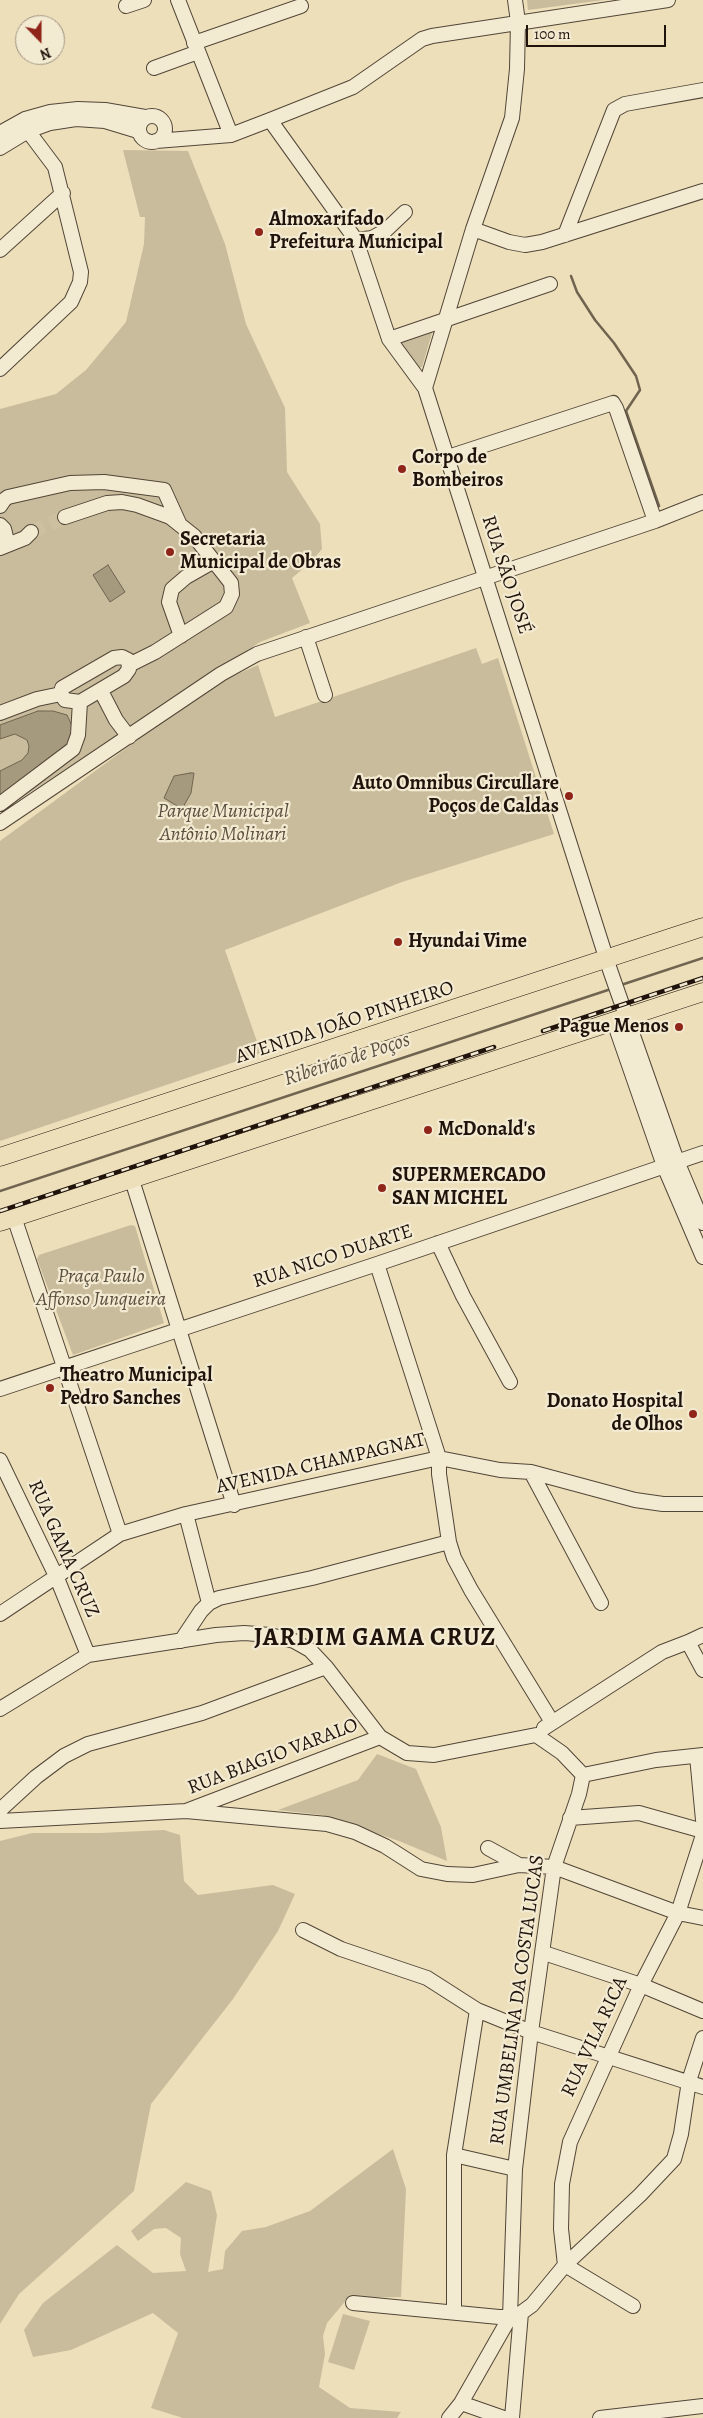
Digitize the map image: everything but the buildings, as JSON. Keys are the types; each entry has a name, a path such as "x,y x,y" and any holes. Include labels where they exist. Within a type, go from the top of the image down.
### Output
{"main road":[{"name":"AVENIDA JOÃO PINHEIRO","path":"0,1157 608,965 703,927"},
{"path":"7,1220 132,1180 621,1015 703,992"}],"street":[{"path":"126,6 144,0"},
{"path":"178,0 231,135"},
{"path":"424,388 473,229 512,118 516,95 518,22 515,0"},
{"path":"145,117 139,123 138,131 143,139 156,141 231,135 352,87 422,39 518,22 668,0"},
{"path":"154,68 196,48 300,6"},
{"path":"565,235 614,110 626,104 703,90"},
{"path":"0,133 25,119 50,112 78,108 158,117 164,123 200,138"},
{"path":"0,148 28,131 50,123 76,119 105,122 138,131"},
{"name":"RUA SÃO JOSÉ","path":"270,120 356,240 388,339 424,388 448,458 608,965 621,1015 671,1164"},
{"path":"156,141 163,136 164,123"},
{"path":"0,369 71,302 80,282 81,272 63,193 55,167 28,131"},
{"path":"473,229 509,242 525,245 565,235 703,191"},
{"path":"0,250 63,193"},
{"path":"356,240 372,238 385,231 405,212"},
{"path":"388,339 550,284"},
{"path":"448,458 613,403 655,521"},
{"path":"0,506 8,497 70,484 104,482 164,490 179,523 214,561 231,583 232,594 229,604 181,636 129,665 124,676 80,702 70,702 61,694"},
{"path":"65,517 107,504 122,502 161,513 179,523"},
{"path":"0,824 221,674 257,654 655,521 703,502"},
{"path":"0,525 4,529 6,537 0,548"},
{"path":"0,548 25,538 32,532"},
{"path":"181,636 169,602 172,589 186,577 214,561"},
{"path":"306,637 325,695"},
{"path":"61,694 64,686 114,658 124,658 129,665"},
{"path":"101,691 116,720 129,737"},
{"path":"0,713 37,699 61,694"},
{"path":"0,804 73,749 78,735 80,702"},
{"name":"RUA NICO DUARTE","path":"0,1389 703,1153"},
{"path":"671,1164 703,1223"},
{"path":"671,1164 703,1257"},
{"path":"132,1180 234,1505"},
{"path":"7,1220 64,1367 120,1534"},
{"path":"438,1243 467,1304 510,1382"},
{"path":"377,1264 439,1458 438,1474 449,1542 454,1558 471,1590 552,1722"},
{"name":"AVENIDA CHAMPAGNAT","path":"0,1614 57,1578 120,1534 186,1514 234,1505 439,1458 500,1470 531,1472 635,1500 663,1504 703,1504"},
{"name":"RUA GAMA CRUZ","path":"0,1460 57,1578 88,1654"},
{"path":"531,1472 601,1603"},
{"path":"186,1514 209,1603"},
{"path":"181,1641 209,1603 219,1598 312,1578 449,1542"},
{"path":"0,1708 88,1654 244,1633 270,1635 294,1641 310,1650 326,1667 380,1737 407,1752 421,1755 452,1752 536,1735 552,1722 662,1652 703,1635"},
{"path":"688,1642 703,1670"},
{"path":"0,1810 36,1777 64,1756 88,1744 202,1713 326,1667"},
{"path":"536,1735 562,1753 583,1775 656,1760 700,1756 703,1820"},
{"name":"RUA BIAGIO VARALO","path":"0,1821 186,1812 380,1737"},
{"name":"RUA UMBELINA DA COSTA LUCAS","path":"512,2418 516,2315 515,2169 531,2032 544,1953 554,1867 579,1794 583,1775"},
{"path":"186,1812 327,1824 355,1832 385,1846 421,1869 447,1874 473,1875 519,1865 554,1867 678,1913 703,1918"},
{"path":"570,1818 639,1813 703,1831"},
{"name":"RUA VILA RICA","path":"565,2264 561,2229 562,2184 570,2142 641,1985 678,1913 703,1835"},
{"path":"488,1848 519,1865"},
{"path":"303,1930 341,1948 427,1978 477,2010 531,2032 608,2055 703,2087"},
{"path":"544,1953 641,1985 703,2011"},
{"path":"454,2312 454,2155 477,2010"},
{"path":"449,2418 461,2403 516,2315 541,2295 565,2264 640,2195 674,2159 681,2134 689,2081 703,2038"},
{"path":"454,2155 515,2169"},
{"path":"565,2264 633,2306"},
{"path":"353,2303 454,2312 516,2315"},
{"path":"461,2403 504,2418"},
{"path":"600,2418 703,2406"}],"green space":[{"path":"527,0 604,0 528,10"},
{"path":"123,150 188,151 225,244 246,324 285,408 287,472 320,524 322,549 310,563 292,578 310,623 260,642 0,812 0,409 56,394 86,370 126,322 144,244 145,217 140,217"},
{"path":"428,332 432,333 422,367 419,368 400,345 400,341"},
{"name":"Parque Municipal Antônio Molinari","path":"476,648 482,664 498,658 554,834 402,882 225,950 261,1053 0,1141 0,841 174,713 226,679 258,665 275,717"},
{"name":"Praça Paulo Affonso Junqueira","path":"131,1225 135,1226 164,1323 73,1355 37,1259 39,1255"},
{"path":"377,1754 416,1769 441,1827 447,1861 399,1841 322,1815 278,1810 358,1780"},
{"path":"164,1830 180,1835 184,1881 198,1895 273,1885 295,1894 278,1931 233,1999 151,2104 134,2191 19,2294 0,2324 0,1841 32,1833 100,1833"},
{"path":"393,2149 406,2189 401,2297 348,2298 327,2323 323,2336 325,2354 319,2387 350,2408 401,2412 397,2418 183,2418 151,2408 178,2333 153,2313 71,2350 33,2357 24,2330 43,2303 117,2245 153,2273 186,2271 180,2254 181,2238 166,2228 154,2229 138,2241 131,2231 186,2182 211,2191 217,2215 208,2272 223,2269 225,2251 242,2231 266,2227 310,2211"},
{"path":"343,2314 370,2321 354,2370 328,2362"}],"shaded area":[{"path":"108,565 125,592 110,602 93,575"},
{"path":"38,711 53,711 67,715 74,730 69,750 0,795 0,771 22,760 28,753 29,746 27,740 15,734 0,739 0,725"},
{"path":"194,773 191,793 182,809 164,798 174,776"}],"waterway":[{"path":"571,276 577,292 595,320 614,343 636,376 640,390 626,411 659,506"},
{"name":"Ribeirão de Poços","path":"621,985 703,958"},
{"name":"Ribeirão de Poços","path":"0,1191 611,989"}],"tunnel":[{"path":"31,532 65,517"}],"railway":[{"path":"543,1031 703,978"},
{"path":"0,1211 494,1047"}],"place":[{"name":"Almoxarifado Prefeitura Municipal","path":"259,232"},
{"name":"Corpo de Bombeiros","path":"402,469"},
{"name":"Secretaria Municipal de Obras","path":"170,552"},
{"name":"Auto Omnibus Circullare Poços de Caldas","path":"569,796"},
{"name":"Hyundai Vime","path":"398,942"},
{"name":"Pague Menos","path":"679,1027"},
{"name":"McDonald's","path":"428,1130"},
{"name":"SUPERMERCADO SAN MICHEL","path":"382,1188"},
{"name":"Theatro Municipal Pedro Sanches","path":"50,1388"},
{"name":"Donato Hospital de Olhos","path":"693,1414"}],"district":[{"name":"JARDIM GAMA CRUZ","path":"375,1639"}]}
